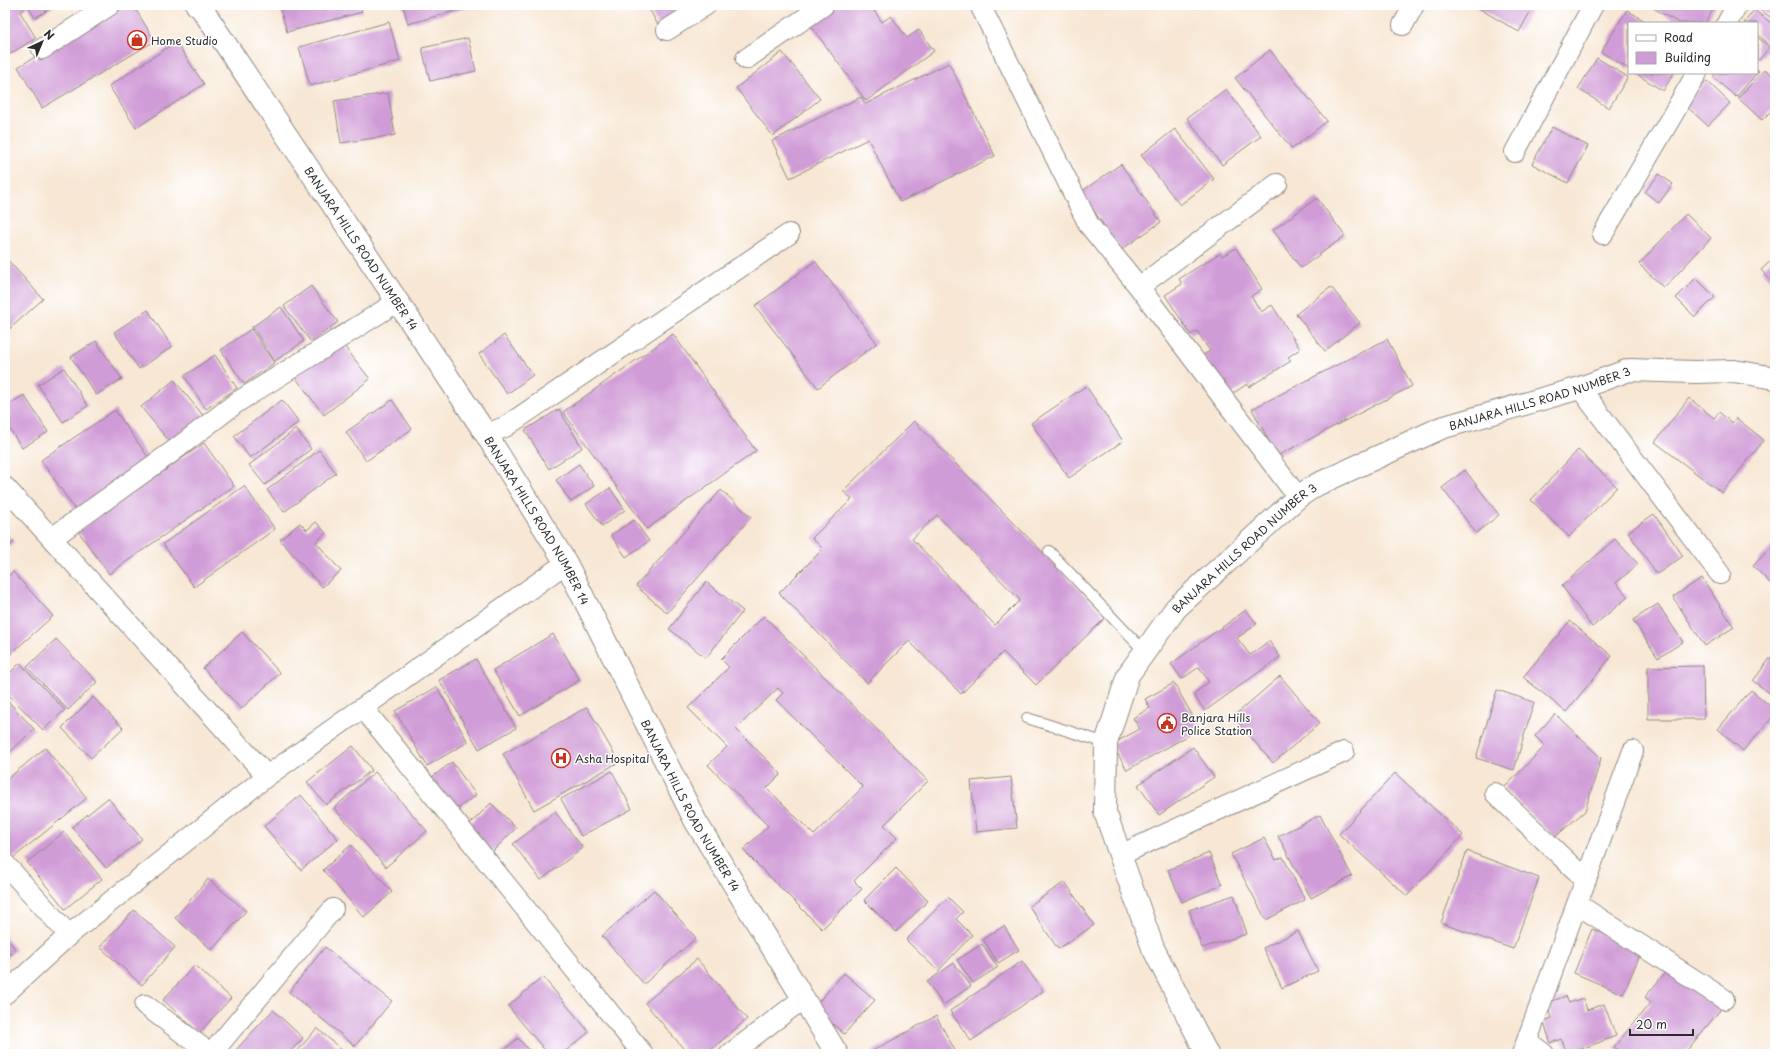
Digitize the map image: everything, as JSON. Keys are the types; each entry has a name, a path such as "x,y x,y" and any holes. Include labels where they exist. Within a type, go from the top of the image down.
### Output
{"street":[{"path":"42,49 110,5"},
{"path":"667,30 706,5"},
{"path":"746,59 824,5"},
{"path":"980,5 1089,225 1139,286 1298,497"},
{"path":"1402,25 1414,5"},
{"path":"1515,152 1593,5"},
{"path":"1728,22 1737,5"},
{"name":"BANJARA HILLS ROAD NUMBER 14","path":"200,6 486,434 566,563 696,822 804,998 836,1054"},
{"path":"1603,234 1696,74"},
{"path":"1139,286 1277,184"},
{"path":"486,434 505,427 789,234"},
{"path":"52,538 172,452 236,403 397,302"},
{"name":"BANJARA HILLS ROAD NUMBER 3","path":"1207,1054 1153,948 1105,812 1106,743 1128,675 1176,608 1298,497 1316,485 1441,428 1580,388 1629,370 1695,372 1734,371 1775,378"},
{"path":"1580,388 1720,574"},
{"path":"5,486 267,776"},
{"path":"5,994 69,935 267,776 566,563"},
{"path":"363,708 643,1054"},
{"path":"1544,1054 1524,1048 1633,751"},
{"path":"1120,855 1344,752"},
{"path":"1495,793 1586,880"},
{"path":"5,864 69,935"},
{"path":"1577,904 1724,999"},
{"path":"145,1005 211,1054 333,909"},
{"path":"730,1054 804,998"}],"lane":[{"path":"1049,551 1144,651"},
{"path":"1027,718 1106,743"}],"building":[{"path":"5,5 56,5 35,18 28,6 20,12 36,38 5,57"},
{"path":"78,5 92,5 82,11"},
{"path":"123,5 133,5 155,41 42,108 18,67"},
{"path":"279,5 360,5 362,12 287,32"},
{"path":"403,5 477,5 408,24"},
{"path":"647,5 693,5 658,25"},
{"path":"839,5 870,5 882,22 891,16 907,38 919,30 934,51 866,101 811,26"},
{"path":"1473,5 1534,5 1519,32"},
{"path":"1648,5 1716,5 1706,22 1677,22"},
{"path":"1752,5 1775,5 1775,20"},
{"path":"1627,10 1646,22 1628,22 1628,68 1601,52"},
{"path":"1754,10 1775,26 1775,39 1770,45 1758,35 1758,22 1745,22"},
{"path":"389,22 400,61 310,86 299,47"},
{"path":"468,38 476,71 430,81 422,48"},
{"path":"1758,38 1770,47 1758,60"},
{"path":"176,42 204,84 136,128 109,86"},
{"path":"1270,50 1327,121 1292,149 1235,78"},
{"path":"782,52 820,99 773,136 736,88"},
{"path":"1597,58 1628,77 1609,108 1578,89"},
{"path":"949,63 995,156 900,202 868,139 790,178 772,141 861,97 865,104"},
{"path":"1765,69 1775,78 1775,107 1762,120 1738,98"},
{"path":"1637,74 1673,74 1663,91"},
{"path":"1715,74 1756,74 1736,97 1713,77"},
{"path":"1707,81 1730,103 1708,126 1685,105"},
{"path":"1226,89 1261,136 1222,165 1187,118"},
{"path":"388,93 395,135 341,143 334,101"},
{"path":"1552,127 1588,146 1568,183 1532,164"},
{"path":"1175,129 1214,179 1180,205 1141,155"},
{"path":"1121,164 1161,222 1121,250 1081,192"},
{"path":"1659,174 1673,184 1659,203 1645,192"},
{"path":"1317,198 1345,236 1301,268 1273,230"},
{"path":"1686,214 1711,238 1664,288 1639,264"},
{"path":"1236,248 1262,289 1251,296 1261,312 1272,305 1300,349 1288,357 1291,361 1249,387 1247,384 1229,396 1203,355 1210,351 1197,331 1191,335 1165,295 1182,284 1179,279 1220,253 1222,256"},
{"path":"5,257 43,299 5,333"},
{"path":"1775,257 1775,285 1761,270"},
{"path":"815,261 877,343 818,388 755,306"},
{"path":"1696,278 1715,297 1695,317 1676,298"},
{"path":"311,286 338,322 311,342 284,306"},
{"path":"1331,287 1360,323 1325,351 1296,314"},
{"path":"281,307 304,341 275,361 252,327"},
{"path":"148,310 172,347 139,369 114,332"},
{"path":"251,329 274,363 244,384 221,350"},
{"path":"673,334 756,451 647,529 563,412"},
{"path":"504,335 533,375 507,394 479,354"},
{"path":"1387,339 1412,386 1277,456 1252,409"},
{"path":"96,341 122,379 96,395 71,357"},
{"path":"341,342 370,379 324,415 295,377"},
{"path":"215,355 237,388 206,409 184,376"},
{"path":"64,368 88,406 63,422 38,385"},
{"path":"174,380 205,418 172,445 141,407"},
{"path":"1086,386 1123,441 1069,478 1031,423"},
{"path":"24,395 48,432 22,448 5,422 5,407"},
{"path":"1689,398 1714,418 1719,412 1732,423 1736,418 1764,440 1722,493 1655,442"},
{"path":"282,400 299,422 250,458 234,436"},
{"path":"392,400 412,429 366,461 346,432"},
{"path":"559,409 582,448 549,469 525,430"},
{"path":"115,410 150,460 76,511 41,460"},
{"path":"914,421 1106,617 1036,685 1003,652 961,694 909,641 867,683 779,593 823,549 812,538 852,499 843,491","holes":["937,515 1020,600 995,625 912,539"]},
{"path":"296,429 311,449 265,485 249,465"},
{"path":"204,443 234,486 109,574 78,531"},
{"path":"319,450 336,473 284,512 267,490"},
{"path":"1578,450 1617,487 1569,537 1531,500"},
{"path":"579,464 594,486 571,502 556,480"},
{"path":"1465,470 1499,515 1476,533 1442,488"},
{"path":"244,486 275,529 194,587 163,544"},
{"path":"610,488 625,510 602,526 586,504"},
{"path":"721,490 751,517 667,613 636,586"},
{"path":"1654,514 1683,556 1657,574 1628,532"},
{"path":"634,520 649,541 626,557 611,535"},
{"path":"316,522 326,533 316,542 341,571 322,587 280,540 300,523 307,530"},
{"path":"5,533 14,542 5,550"},
{"path":"1615,539 1638,564 1616,583 1628,597 1592,627 1562,586"},
{"path":"1775,543 1775,588 1753,566"},
{"path":"13,572 53,616 5,659 5,579"},
{"path":"1702,578 1734,627 1705,646 1673,597"},
{"path":"706,582 743,611 706,658 669,629"},
{"path":"1658,604 1683,642 1658,658 1633,620"},
{"path":"1246,610 1257,624 1237,638 1250,655 1269,641 1280,657 1205,711 1193,694 1209,682 1199,667 1182,679 1171,664"},
{"path":"764,616 928,781 884,825 897,838 854,881 862,889 822,929 743,850 768,826 708,765 727,747 688,708 729,667 721,659","holes":["778,688 783,693 776,700 863,787 814,835 767,788 781,774 736,729"]},
{"path":"1570,621 1612,656 1566,712 1523,677"},
{"path":"242,632 280,673 241,709 203,668"},
{"path":"553,634 580,680 520,716 493,670"},
{"path":"56,639 97,682 68,710 27,667"},
{"path":"1771,657 1775,660 1775,697 1753,681"},
{"path":"476,659 516,728 479,749 439,680"},
{"path":"20,663 65,710 43,730 5,691 5,678"},
{"path":"1703,666 1704,719 1648,719 1648,667"},
{"path":"1280,676 1320,723 1273,763 1233,717"},
{"name":"Banjara Hills Police Station","path":"1174,683 1200,729 1127,770 1112,744 1140,729 1133,718 1150,708 1145,699"},
{"path":"437,687 468,742 427,766 395,711"},
{"path":"1497,690 1534,702 1514,770 1476,758"},
{"path":"1751,690 1775,710 1775,714 1743,751 1718,729"},
{"path":"93,697 123,728 91,758 62,728"},
{"path":"5,698 34,729 5,757"},
{"name":"Asha Hospital","path":"587,707 619,762 534,810 503,754"},
{"path":"1555,714 1601,758 1585,811 1555,837 1504,788 1545,746 1535,736"},
{"path":"353,746 372,770 326,805 307,782"},
{"path":"1193,747 1214,777 1159,815 1138,785"},
{"path":"45,748 87,798 13,858 5,849 5,781"},
{"path":"452,762 476,795 452,813 427,781"},
{"path":"612,771 632,809 581,836 561,799"},
{"path":"375,772 427,831 386,867 334,808"},
{"path":"1395,773 1463,835 1407,896 1339,834"},
{"path":"1011,777 1017,828 976,832 971,781"},
{"path":"301,795 338,839 301,870 264,826"},
{"path":"108,798 142,839 106,868 72,827"},
{"path":"491,803 516,828 491,853 466,828"},
{"path":"555,812 583,848 541,880 513,844"},
{"path":"1320,815 1352,876 1311,898 1278,836"},
{"path":"64,832 102,879 65,909 27,862"},
{"path":"1264,838 1276,860 1283,857 1305,900 1266,920 1231,854"},
{"path":"351,845 392,892 364,917 323,870"},
{"path":"1467,851 1539,878 1513,949 1441,923"},
{"path":"1209,853 1222,885 1182,902 1168,870"},
{"path":"896,868 928,901 896,932 864,900"},
{"path":"208,879 246,911 212,950 175,918"},
{"path":"1065,882 1094,925 1058,949 1029,906"},
{"path":"654,890 696,938 644,984 602,936"},
{"path":"1234,895 1247,934 1202,948 1189,910"},
{"path":"948,897 963,912 956,919 972,935 938,971 906,940"},
{"path":"134,910 175,947 142,985 100,947"},
{"path":"1004,926 1019,950 998,963 983,939"},
{"path":"1592,929 1642,950 1623,994 1574,973"},
{"path":"1298,931 1318,971 1282,988 1263,948"},
{"path":"5,936 16,950 5,959"},
{"path":"982,944 998,967 973,983 957,960"},
{"path":"325,947 392,1001 355,1046 289,992"},
{"path":"697,959 747,1019 706,1054 688,1054 645,1003"},
{"path":"1022,961 1043,991 971,1041 950,1011"},
{"path":"954,963 971,986 943,1005 927,982"},
{"path":"195,965 231,998 199,1033 163,1000"},
{"path":"1669,968 1721,1009 1684,1054 1623,1054 1614,1047 1651,1002 1645,997"},
{"path":"844,973 875,1000 844,1034 814,1007"},
{"path":"543,977 589,1032 562,1054 548,1054 508,1006"},
{"path":"1566,996 1569,1003 1583,998 1587,1010 1604,1004 1616,1036 1568,1054 1561,1039 1551,1043 1543,1021 1552,1018 1547,1003"},
{"path":"273,1010 303,1038 288,1054 232,1054"},
{"path":"936,1016 957,1054 867,1054"},
{"path":"317,1028 346,1054 295,1054"},
{"path":"518,1038 532,1054 500,1054"}],"place":[{"name":"Home Studio","path":"137,40"},
{"name":"Banjara Hills Police Station","path":"1167,723"},
{"name":"Asha Hospital","path":"561,758"}]}
